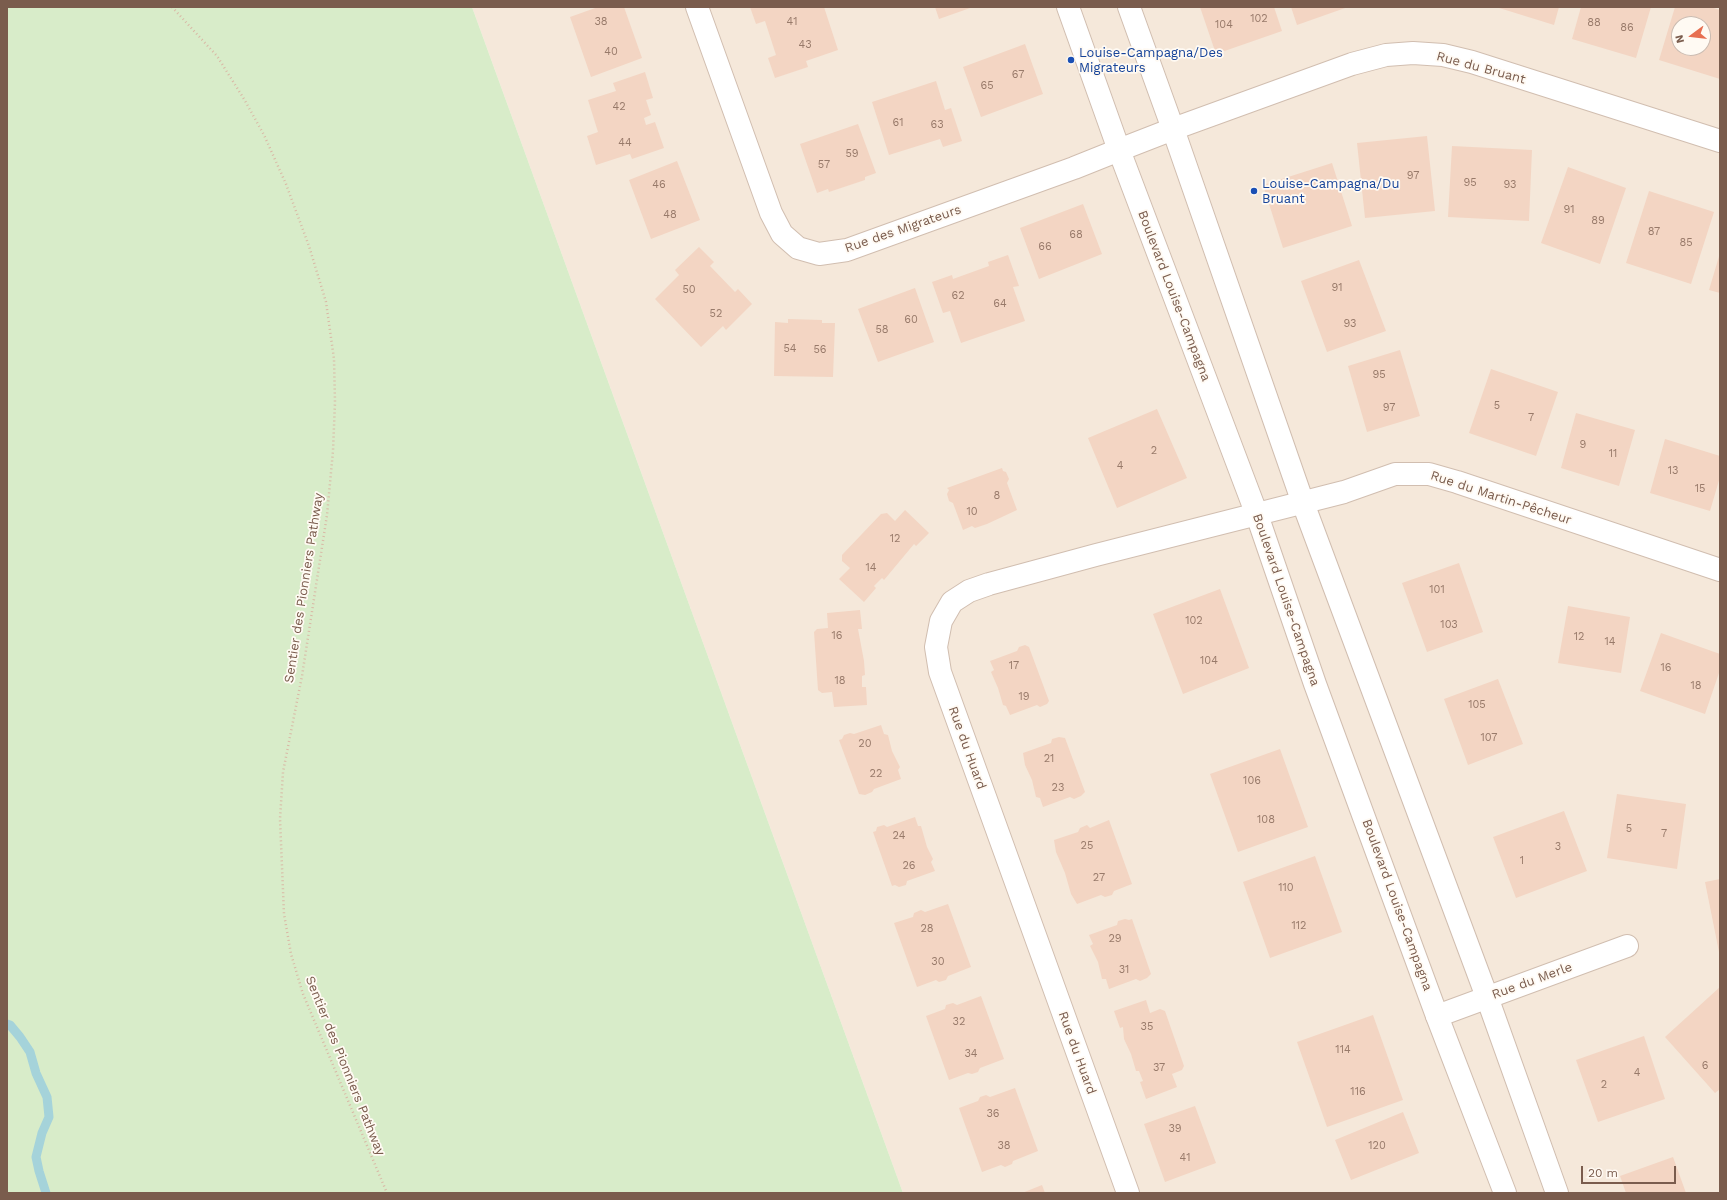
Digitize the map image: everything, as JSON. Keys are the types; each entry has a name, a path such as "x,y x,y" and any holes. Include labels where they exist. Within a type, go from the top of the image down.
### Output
{"street":[{"name":"Rue des Migrateurs","path":"697,7 771,213 782,234 798,248 819,254 847,250 1067,171 1173,129"},
{"name":"Boulevard Louise-Campagna","path":"1068,7 1119,150 1257,515 1315,684 1437,1016 1505,1193"},
{"path":"1129,7 1303,503 1487,997 1557,1193"},
{"name":"Rue du Bruant","path":"1173,129 1352,64 1386,55 1413,53 1443,55 1472,62 1720,141"},
{"name":"Rue du Martin-Pêcheur","path":"1257,515 1344,492 1395,474 1429,474 1720,570"},
{"name":"Rue du Huard","path":"1128,1193 940,672 936,647 941,621 952,602 969,591 1096,555 1257,515"},
{"name":"Rue du Merle","path":"1437,1016 1627,946"}],"path":[{"name":"Sentier des Pionniers Pathway","path":"172,7 217,56 264,135 286,184 309,246 326,302 334,359 335,402 333,451 327,516 302,676 283,772 280,819 284,914 291,954 303,994 387,1193"}],"shaded area":[{"path":"472,7 1720,7 1720,1193 903,1193"}],"green space":[{"path":"7,7 472,7 903,1193 7,1193"}],"building":[{"path":"598,7 624,7 642,58 591,77 570,17"},
{"path":"750,7 824,7 838,50 806,61 808,67 775,78 768,58 776,55 765,21 756,24"},
{"path":"935,7 973,7 939,19"},
{"path":"1200,7 1274,7 1282,31 1216,54"},
{"path":"1291,7 1348,7 1297,25"},
{"path":"1496,7 1559,7 1554,25"},
{"path":"1581,7 1651,7 1636,58 1572,39"},
{"path":"1675,7 1711,7 1720,10 1720,79 1659,60 1671,20 1671,56 1711,56 1711,16 1672,16"},
{"path":"1025,44 1043,94 981,117 963,67"},
{"path":"645,72 653,98 646,100 651,115 644,118 646,125 655,122 664,148 632,159 630,154 596,165 587,136 598,132 588,100 616,91 613,83"},
{"path":"936,81 945,110 951,108 962,141 943,147 940,139 889,155 872,102"},
{"path":"858,124 876,173 865,177 865,180 829,192 828,189 817,193 800,144"},
{"path":"1427,136 1435,211 1365,218 1357,143"},
{"path":"1452,146 1532,150 1529,221 1448,217"},
{"path":"677,161 700,220 651,239 629,180"},
{"path":"1332,163 1352,226 1283,248 1263,185"},
{"path":"1568,167 1626,188 1600,264 1541,243"},
{"path":"1649,191 1714,212 1691,284 1626,263"},
{"path":"1083,204 1102,254 1039,279 1020,228"},
{"path":"699,247 714,262 710,266 735,292 738,289 752,304 726,330 723,326 701,347 655,299 679,275 675,270"},
{"path":"1720,253 1720,293 1709,290"},
{"path":"1008,255 1019,286 1013,287 1025,321 961,343 950,311 943,313 932,282 952,275 953,279 989,266 988,262"},
{"path":"1359,260 1386,331 1327,352 1301,281"},
{"path":"915,288 934,342 878,362 858,309"},
{"path":"788,319 822,320 822,323 835,323 833,377 774,376 775,322 788,323"},
{"path":"1400,350 1420,416 1367,432 1348,366"},
{"path":"1491,369 1558,392 1536,456 1469,433"},
{"path":"1157,409 1187,478 1117,508 1088,438"},
{"path":"1576,413 1635,430 1619,486 1561,468"},
{"path":"1665,439 1720,456 1720,477 1710,511 1650,493"},
{"path":"1002,468 1003,471 1006,472 1009,479 1007,483 1017,510 987,524 975,528 972,526 963,530 953,503 949,501 947,494 949,490 947,488"},
{"path":"905,510 929,533 916,546 914,544 884,580 882,578 874,586 876,588 864,602 839,579 850,568 842,561 842,555 881,514 887,513 895,521"},
{"path":"1459,563 1483,632 1427,652 1402,583"},
{"path":"1220,589 1249,668 1183,694 1153,614"},
{"path":"1568,606 1630,617 1621,673 1558,663"},
{"path":"860,610 862,629 858,629 865,675 862,676 862,687 866,687 867,705 834,707 832,692 822,693 818,690 814,632 817,629 828,628 827,613"},
{"path":"1661,633 1720,654 1720,670 1705,714 1640,691"},
{"path":"1025,645 1029,647 1049,701 1047,704 1040,707 1037,705 1010,715 1006,706 1003,705 991,672 994,670 990,661 1017,651 1019,647"},
{"path":"1498,679 1523,744 1468,765 1444,699"},
{"path":"881,725 884,734 888,735 892,751 900,767 898,770 901,779 874,789 872,792 865,795 859,794 839,740 842,739 844,735 850,733 854,734"},
{"path":"1059,737 1065,738 1085,792 1081,796 1074,799 1070,797 1043,807 1040,798 1036,797 1032,780 1025,765 1023,753 1051,743 1052,739"},
{"path":"1280,749 1308,827 1238,852 1210,774"},
{"path":"1617,794 1686,804 1677,869 1607,858"},
{"path":"1564,811 1587,871 1516,898 1493,837"},
{"path":"915,817 918,826 921,826 927,847 933,859 931,862 935,871 907,881 906,885 899,887 895,885 892,886 873,832 876,831 877,827 884,825 887,827"},
{"path":"1109,820 1132,884 1114,891 1112,895 1105,897 1101,895 1077,904 1071,894 1065,873 1056,852 1054,840 1078,832 1080,828 1087,825 1090,828"},
{"path":"1315,856 1342,932 1270,958 1243,882"},
{"path":"1720,879 1720,952 1719,952 1705,882"},
{"path":"948,904 971,967 948,976 946,980 939,982 936,980 917,987 894,923 913,917 914,913 921,910 925,912"},
{"path":"1132,919 1151,974 1147,978 1140,981 1136,979 1109,989 1106,979 1102,979 1098,962 1090,946 1093,944 1089,935 1117,925 1118,921"},
{"path":"1720,987 1720,1089 1715,1093 1665,1037"},
{"path":"981,996 1004,1059 980,1068 978,1072 972,1074 968,1073 949,1080 926,1016 945,1009 946,1005 953,1003 957,1005"},
{"path":"1146,1000 1150,1013 1160,1009 1165,1011 1184,1066 1182,1070 1172,1074 1177,1087 1146,1099 1140,1082 1143,1081 1139,1071 1136,1071 1131,1054 1124,1039 1123,1027 1120,1028 1114,1011"},
{"path":"1373,1015 1403,1100 1327,1127 1297,1042"},
{"path":"1644,1036 1665,1099 1598,1122 1576,1060"},
{"path":"1015,1088 1038,1151 1013,1161 1012,1164 1005,1167 1001,1165 982,1172 959,1108 978,1101 980,1097 986,1095 990,1097"},
{"path":"1195,1106 1216,1163 1165,1182 1144,1124"},
{"path":"1403,1112 1419,1153 1351,1180 1335,1140"},
{"path":"1673,1157 1686,1193 1626,1193 1620,1176"},
{"path":"1042,1185 1045,1193 1022,1193"}],"waterway":[{"path":"7,1024 10,1025 20,1037 30,1052 36,1073 47,1097 49,1117 42,1133 36,1157 46,1193"}],"place":[{"name":"Louise-Campagna/Des Migrateurs","path":"1071,60"},
{"name":"Louise-Campagna/Du Bruant","path":"1254,191"}]}
